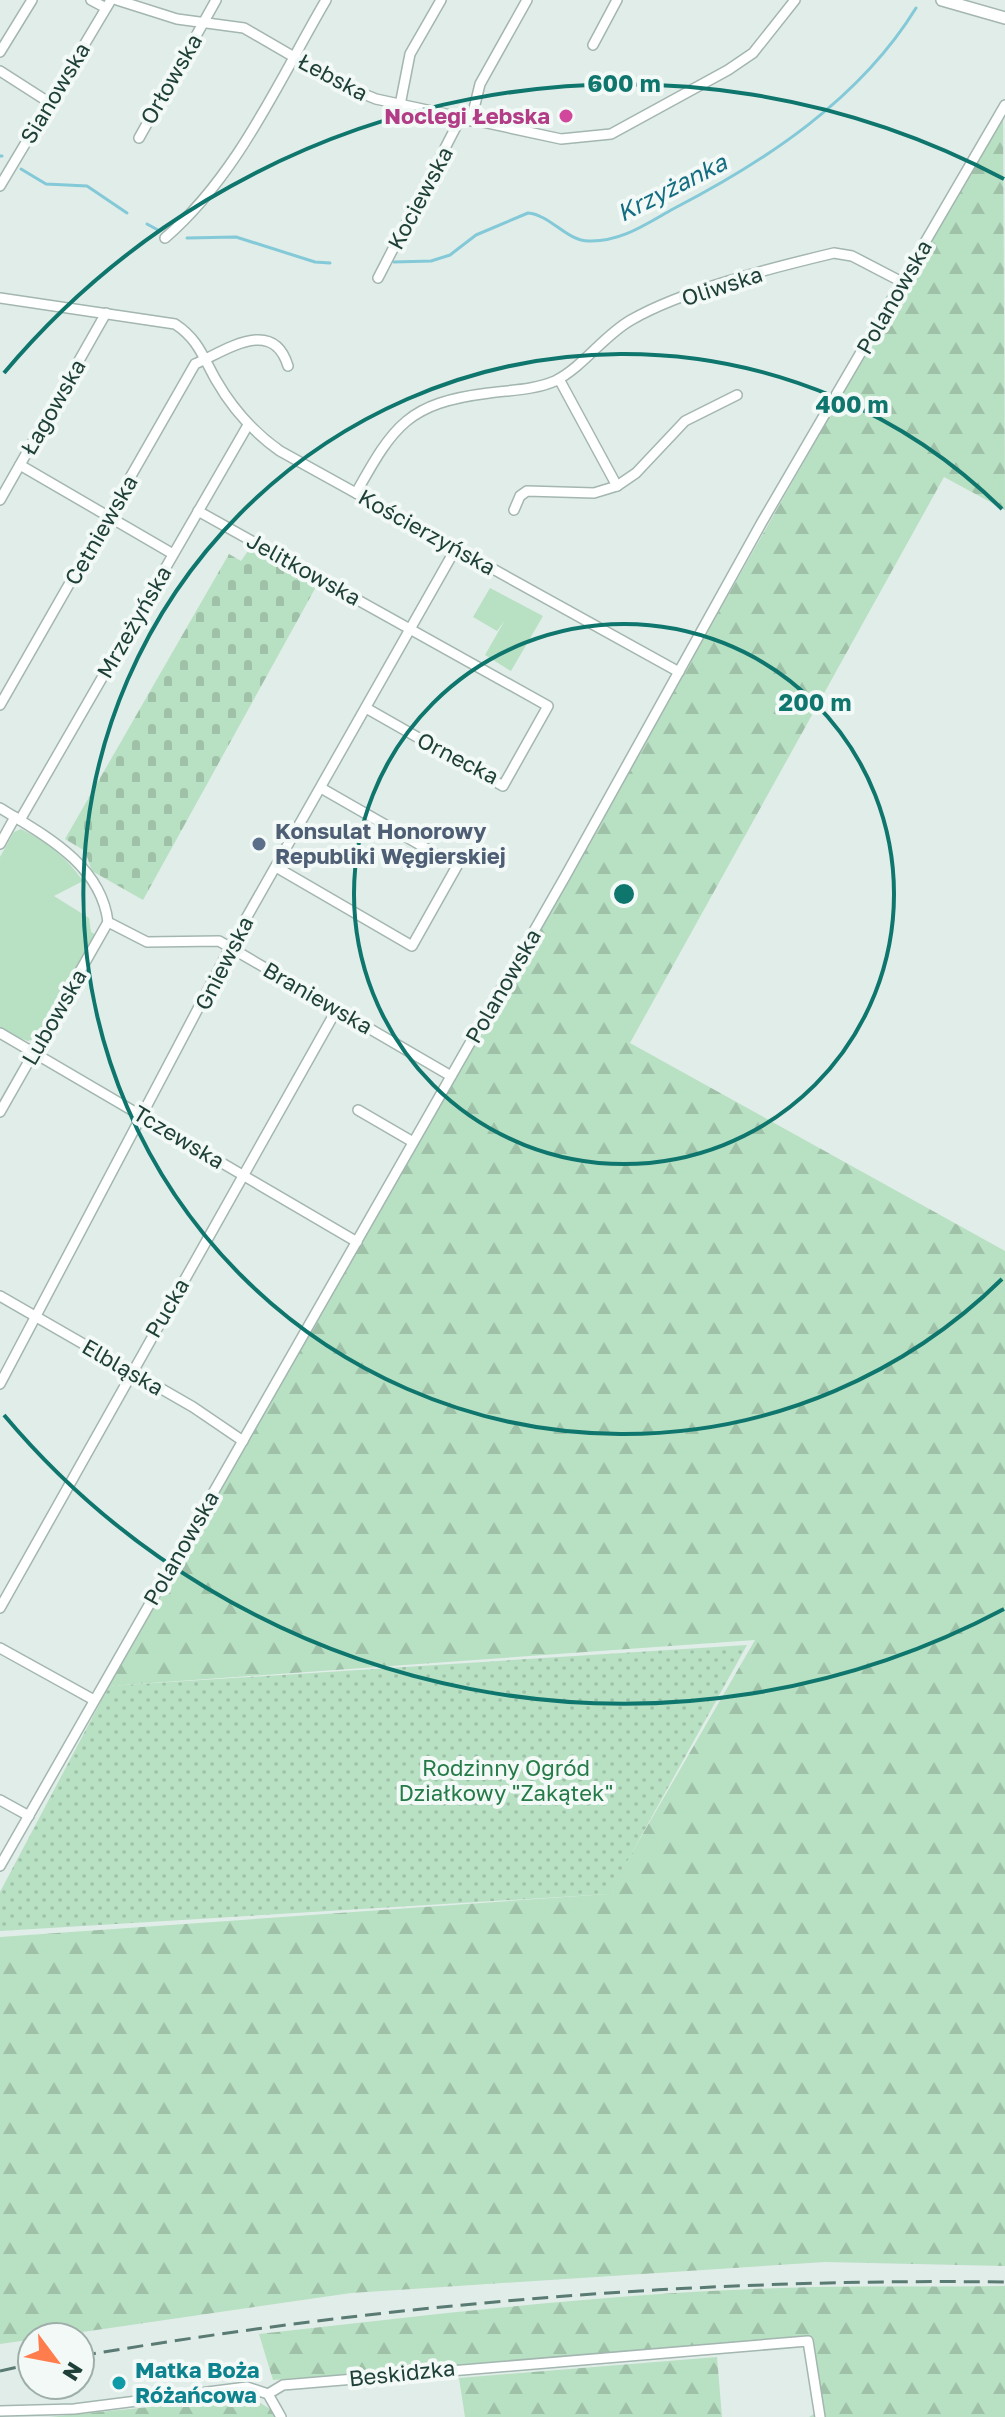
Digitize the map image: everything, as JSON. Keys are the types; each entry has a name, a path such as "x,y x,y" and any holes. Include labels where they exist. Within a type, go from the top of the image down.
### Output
{"street":[{"path":"0,52 32,0"},
{"path":"91,0 108,4"},
{"name":"Łebska","path":"117,0 177,19 204,20 244,28 344,86 400,105 561,139 611,134 753,53 795,0"},
{"name":"Orłowska","path":"139,138 216,0"},
{"path":"165,238 194,213 226,172 326,0"},
{"path":"400,105 410,54 441,0"},
{"name":"Kociewska","path":"378,278 466,120 480,84 527,0"},
{"path":"593,45 617,0"},
{"path":"942,0 1005,18"},
{"name":"Sianowska","path":"0,186 108,4"},
{"path":"0,71 50,103"},
{"name":"Polanowska","path":"0,1866 1005,105"},
{"name":"Oliwska","path":"356,493 395,428 434,405 457,397 532,388 559,379 613,331 634,318 791,264 843,253 902,282"},
{"name":"Kościerzyńska","path":"0,298 175,324 196,341 248,425 280,451 679,672"},
{"name":"Łagowska","path":"0,500 106,313"},
{"path":"206,359 244,340 271,343 284,352 288,366"},
{"name":"Cetniewska","path":"0,705 195,364 206,359"},
{"path":"559,379 617,486"},
{"path":"514,510 520,496 527,491 594,493 617,486 636,473 667,436 685,421 737,395"},
{"name":"Mrzeżyńska","path":"0,844 18,819 248,425"},
{"path":"20,465 173,554"},
{"name":"Jelitkowska","path":"198,511 411,628"},
{"name":"Gniewska","path":"0,1384 232,947 456,548"},
{"name":"Ornecka","path":"366,708 503,786 548,706 411,628"},
{"path":"276,867 412,946 457,866 321,788"},
{"path":"0,808 57,843 78,863 100,894 108,922"},
{"name":"Braniewska","path":"108,922 147,942 219,941 451,1076"},
{"name":"Lubowska","path":"0,1112 108,922"},
{"name":"Pucka","path":"0,1608 130,1372 337,1009"},
{"name":"Tczewska","path":"0,1033 357,1242"},
{"path":"358,1110 413,1142"},
{"name":"Elbląska","path":"0,1296 222,1425 243,1441"},
{"path":"0,1648 94,1700"},
{"path":"0,1800 29,1816"},
{"name":"Beskidzka","path":"0,2411 74,2409 240,2387 257,2388 268,2394 283,2385 313,2382 808,2341 820,2417"},
{"path":"268,2394 281,2417"}],"green space":[{"path":"1003,111 1005,510 944,477 630,1043 1005,1251 1005,2266 825,2262 351,2293 96,2330 96,2321 16,2321 16,2342 0,2344 0,1937 608,1894 755,1640 109,1686"},
{"path":"250,548 317,585 143,900 92,871 85,851 65,839 229,554 241,561"},
{"path":"490,588 543,616 511,671 485,655 505,620 497,631 473,617"},
{"path":"21,829 55,851 83,881 54,896 89,918 91,932 96,935 39,1037 28,1041 0,1031 0,857 14,832"},
{"name":"Rodzinny Ogród Działkowy \"Zakątek\"","path":"747,1645 609,1894 0,1931 0,1892 109,1686"},
{"path":"1005,2286 1005,2417 809,2417 822,2409 813,2337 273,2380 259,2334 537,2304 677,2293 816,2287"},
{"path":"717,2357 722,2417 465,2417 459,2378"},
{"path":"251,2397 275,2412 276,2417 49,2417"}],"waterway":[{"name":"Krzyżanka","path":"394,262 431,261 450,255 476,235 528,213 544,218 581,240 601,241 633,231 742,170 808,125 867,71 916,8"},
{"name":"Krzyżanka","path":"21,169 46,184 87,186 127,213"},
{"name":"Krzyżanka","path":"147,224 158,230"},
{"name":"Krzyżanka","path":"187,238 236,237 315,262 330,263"}],"railway":[{"path":"96,2353 310,2322 541,2298 773,2285 1005,2282"},
{"path":"0,2371 16,2368"}],"place":[{"name":"Noclegi Łebska","path":"566,116"},
{"name":"Konsulat Honorowy Republiki Węgierskiej","path":"259,844"},
{"name":"Matka Boża Różańcowa","path":"119,2383"}]}
